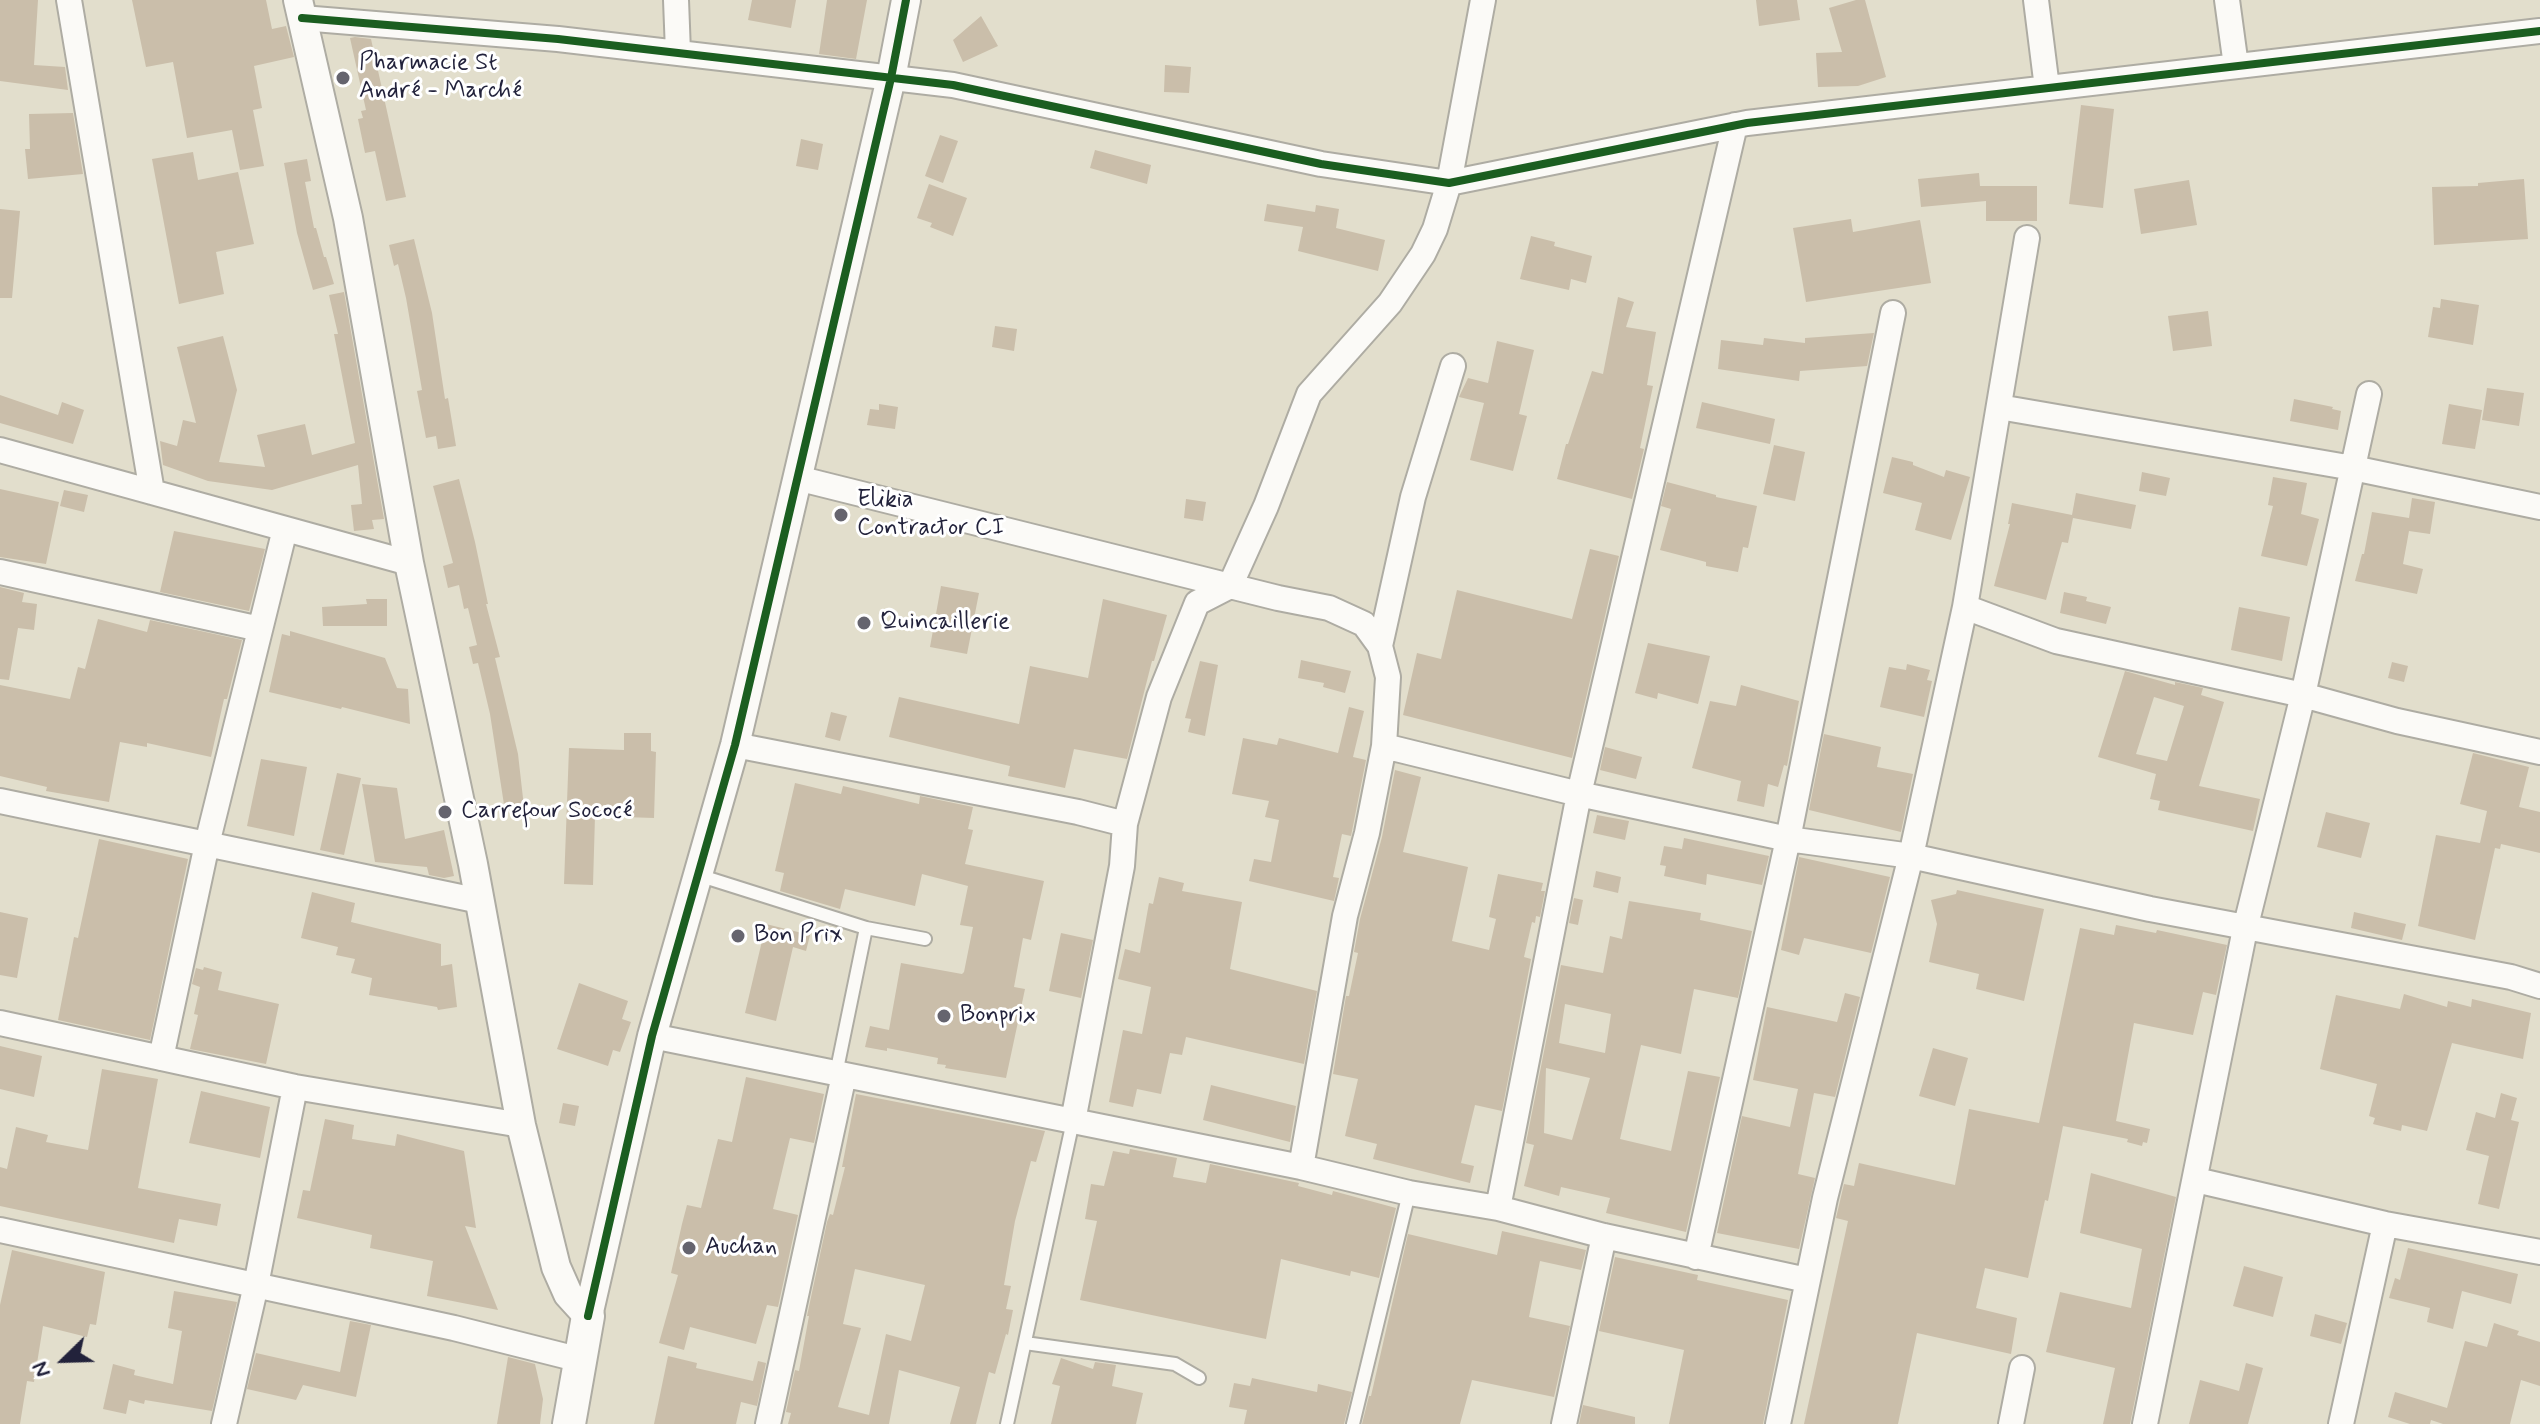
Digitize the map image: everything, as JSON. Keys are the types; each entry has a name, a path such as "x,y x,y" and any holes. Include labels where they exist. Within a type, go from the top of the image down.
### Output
{"main road":[{"path":"569,1424 588,1316"}],"street":[{"path":"69,0 152,492"},
{"path":"676,0 678,52"},
{"path":"588,1316 652,1036 735,745 891,78 906,0"},
{"path":"1073,1121 1122,866 1125,824 1159,697 1197,603 1230,586 1266,506 1309,394 1390,303 1423,254 1443,209 1483,0"},
{"path":"2036,0 2047,88"},
{"path":"2227,0 2236,66"},
{"path":"588,1316 568,1294 556,1267 521,1125 480,901 409,563 348,218 300,9 953,85 1321,164 1449,183 1735,125 2540,31"},
{"path":"1498,1208 1579,794 1735,125"},
{"path":"1778,1424 1807,1280 1911,856 1965,607 2027,238"},
{"path":"1696,1257 1788,839 1893,313"},
{"path":"1380,646 1413,497 1453,366"},
{"path":"2145,1424 2245,929 2303,695 2369,394"},
{"path":"1999,407 2353,468 2540,507"},
{"path":"0,450 409,563"},
{"path":"797,478 1329,608 1364,624 1386,660 1384,746 1367,833 1345,916 1301,1167"},
{"path":"161,1058 207,844 285,529"},
{"path":"0,572 260,629"},
{"path":"1965,607 2056,641 2303,695 2397,721 2540,752"},
{"path":"735,745 1078,812 1125,824"},
{"path":"1384,746 1579,794 1788,839 1911,856 2245,929 2511,977 2540,986"},
{"path":"0,801 480,901"},
{"path":"0,1023 295,1087 521,1125"},
{"path":"652,1036 1301,1167 1409,1193 1498,1208 1604,1236 1807,1280"},
{"path":"768,1424 840,1075"},
{"path":"224,1424 256,1285 295,1087"},
{"path":"2196,1180 2385,1224 2540,1252"},
{"path":"2341,1424 2385,1224"},
{"path":"0,1230 454,1328 581,1360"},
{"path":"1564,1424 1604,1236"},
{"path":"2011,1424 2022,1368"}],"lane":[{"path":"698,875 866,928 925,939"},
{"path":"840,1075 866,928"},
{"path":"1007,1424 1073,1121"},
{"path":"1353,1424 1409,1193"},
{"path":"1025,1343 1175,1364 1199,1378"}],"building":[{"path":"0,0 38,0 34,65 65,67 68,90 0,81"},
{"path":"132,0 266,0 272,29 286,26 294,57 254,66 262,108 253,110 264,166 240,170 232,130 187,138 173,62 146,67"},
{"path":"752,0 796,0 791,28 748,20"},
{"path":"827,0 867,0 856,59 819,54"},
{"path":"1756,0 1797,0 1800,20 1759,26"},
{"path":"1865,0 1886,77 1858,86 1818,87 1816,53 1842,52 1829,8"},
{"path":"981,16 998,46 963,62 953,40"},
{"path":"350,38 371,39 406,197 386,201 375,151 365,153 358,119 363,118 361,111 366,110"},
{"path":"1165,65 1191,67 1189,93 1164,92"},
{"path":"2081,105 2114,109 2103,208 2069,204"},
{"path":"73,113 83,174 28,179 25,149 30,149 29,114"},
{"path":"940,135 958,141 943,183 925,176"},
{"path":"801,139 823,144 818,170 796,166"},
{"path":"1095,150 1151,165 1147,184 1090,168"},
{"path":"193,152 198,180 238,172 254,244 216,252 224,294 179,304 152,159"},
{"path":"307,159 311,181 305,182 314,228 334,284 313,290 297,233 284,163"},
{"path":"1979,173 1980,186 2037,186 2037,221 1986,221 1986,201 1921,207 1918,179"},
{"path":"2524,179 2528,239 2434,245 2432,187 2478,186 2478,183"},
{"path":"2189,180 2197,225 2141,234 2134,189"},
{"path":"929,184 967,198 953,236 917,218"},
{"path":"1267,204 1315,212 1316,205 1339,209 1336,228 1385,240 1378,271 1298,251 1303,227 1264,221"},
{"path":"0,209 20,211 12,298 0,298"},
{"path":"1851,219 1853,232 1920,220 1931,283 1806,302 1793,228"},
{"path":"1531,236 1592,256 1586,283 1571,279 1569,290 1520,279"},
{"path":"414,239 432,313 445,399 448,398 456,446 438,449 436,436 426,438 417,391 422,390 406,298 398,264 394,266 389,245"},
{"path":"344,292 384,519 372,520 374,529 354,531 351,505 362,504 358,465 272,490 208,481 163,465 160,441 177,446 183,420 196,423 177,347 223,336 237,390 219,462 265,467 257,435 305,424 312,455 355,443 329,295"},
{"path":"1618,297 1634,302 1626,327 1656,332 1647,385 1653,386 1640,448 1644,449 1632,499 1557,479 1592,371 1603,374"},
{"path":"2441,299 2479,305 2473,345 2428,337 2433,307 2440,308"},
{"path":"2208,311 2212,346 2173,351 2168,316"},
{"path":"995,326 1017,329 1014,351 992,347"},
{"path":"1874,333 1867,366 1800,371 1799,381 1718,369 1721,340 1763,345 1764,338 1805,343 1805,338"},
{"path":"1497,341 1534,350 1519,414 1527,416 1513,471 1470,460 1484,403 1459,397 1468,378 1488,383"},
{"path":"2487,388 2524,393 2519,426 2482,420"},
{"path":"0,395 58,415 62,402 84,410 73,444 0,423"},
{"path":"2294,399 2341,411 2338,430 2290,421"},
{"path":"1702,402 1775,419 1770,444 1696,428"},
{"path":"879,404 898,407 895,429 867,425 870,409 879,410"},
{"path":"2449,404 2482,410 2475,449 2442,444"},
{"path":"1774,445 1805,452 1795,501 1763,494"},
{"path":"1892,457 1913,462 1913,465 1944,477 1946,470 1970,477 1951,540 1915,530 1922,503 1883,493"},
{"path":"2142,472 2170,478 2166,496 2139,491"},
{"path":"2273,477 2307,483 2301,514 2319,519 2307,566 2261,556 2273,506 2268,505"},
{"path":"459,479 500,657 495,658 518,754 524,807 505,811 490,714 478,663 473,664 469,647 477,645 468,608 464,609 459,585 448,588 443,566 453,563 433,486"},
{"path":"1667,482 1757,506 1748,548 1743,547 1738,572 1706,566 1706,562 1660,550 1671,509 1661,506"},
{"path":"0,489 59,502 46,564 0,557"},
{"path":"64,490 88,495 84,512 60,506"},
{"path":"2076,493 2136,505 2131,529 2073,518 2068,543 2062,542 2046,600 1994,586 2010,524 2012,503 2072,515"},
{"path":"2412,498 2435,502 2430,534 2409,531 2403,564 2423,569 2417,594 2355,581 2372,512 2409,518"},
{"path":"1186,499 1206,502 1203,521 1184,518"},
{"path":"174,531 265,549 249,611 160,592"},
{"path":"1590,549 1619,556 1572,758 1403,715 1417,653 1441,659 1457,590 1572,619"},
{"path":"941,586 979,593 967,654 930,647"},
{"path":"0,587 24,593 22,602 37,604 34,630 18,628 9,680 0,679"},
{"path":"2064,592 2111,607 2106,624 2060,613"},
{"path":"366,599 387,599 387,626 323,626 322,607 367,604"},
{"path":"1103,599 1167,615 1127,759 1074,749 1065,788 1008,776 1010,766 889,737 899,697 1019,724 1030,666 1088,678"},
{"path":"2239,607 2290,617 2282,661 2231,650"},
{"path":"98,619 147,632 150,620 242,640 211,757 147,743 147,747 120,742 109,802 46,791 47,787 0,776 0,685 70,699 78,667 85,669"},
{"path":"290,631 385,658 397,688 408,689 410,724 269,692 282,634 290,636"},
{"path":"1648,643 1710,656 1698,704 1658,693 1657,699 1635,693"},
{"path":"1301,660 1351,671 1345,693 1323,687 1324,683 1298,678"},
{"path":"1200,661 1218,665 1205,736 1188,732 1191,719 1185,718"},
{"path":"2392,662 2408,666 2404,682 2388,678"},
{"path":"1907,664 1930,670 1927,680 1932,681 1924,717 1880,707 1889,667 1906,670"},
{"path":"2125,671 2175,685 2175,682 2203,688 2201,695 2224,702 2199,786 2260,799 2253,831 2158,810 2160,801 2150,799 2156,774 2098,757","holes":["2154,697 2184,706 2167,761 2136,754"]},
{"path":"1741,685 1799,701 1787,766 1784,765 1778,787 1768,784 1764,807 1737,801 1741,781 1692,768 1710,701 1736,706"},
{"path":"1349,707 1364,711 1353,757 1366,760 1351,836 1342,834 1333,877 1339,878 1334,901 1249,881 1254,859 1271,862 1279,820 1265,817 1269,801 1232,794 1243,738 1277,745 1279,738 1338,753"},
{"path":"831,712 847,716 840,741 825,737"},
{"path":"624,733 651,733 651,751 656,752 654,818 595,816 593,885 564,884 569,748 624,750"},
{"path":"1824,734 1881,747 1877,767 1913,774 1901,832 1809,810"},
{"path":"1605,747 1642,757 1636,779 1600,770"},
{"path":"2473,753 2529,767 2519,807 2540,812 2540,853 2501,844 2500,849 2495,848 2475,940 2418,926 2436,835 2480,843 2487,811 2460,804"},
{"path":"261,759 307,767 294,836 247,826"},
{"path":"1395,770 1421,777 1403,852 1468,867 1452,941 1489,950 1496,919 1489,917 1498,874 1543,883 1541,891 1545,891 1540,917 1536,916 1535,923 1532,922 1524,957 1531,959 1502,1111 1475,1105 1461,1163 1474,1166 1470,1183 1373,1159 1377,1144 1345,1136 1358,1079 1333,1074 1346,996 1349,996 1358,953 1354,952 1360,919 1382,837"},
{"path":"337,773 361,778 344,855 320,850"},
{"path":"795,783 841,794 843,786 919,804 920,796 973,807 968,829 973,830 965,864 1044,881 1031,940 1023,938 1014,987 1025,989 1006,1078 945,1068 946,1065 937,1064 938,1058 865,1047 870,1026 889,1030 901,963 964,972 973,927 960,925 968,886 922,874 915,906 845,889 840,909 780,891 784,873 775,871"},
{"path":"362,784 397,788 405,839 444,830 454,876 429,875 427,867 375,862"},
{"path":"2326,812 2370,823 2361,858 2317,847"},
{"path":"1597,815 1629,821 1625,840 1593,833"},
{"path":"1684,838 1769,856 1762,885 1707,874 1706,885 1664,876 1666,866 1660,865 1664,846 1682,849"},
{"path":"99,839 188,859 150,1040 58,1020 74,937 78,938"},
{"path":"1799,857 1890,877 1871,953 1804,938 1799,955 1781,950"},
{"path":"1596,871 1621,877 1618,893 1593,887"},
{"path":"1159,877 1184,883 1182,891 1242,902 1230,969 1317,991 1304,1064 1186,1037 1182,1055 1170,1053 1161,1094 1137,1089 1133,1107 1109,1102 1123,1030 1142,1034 1151,987 1118,979 1125,949 1140,953 1149,903 1153,904"},
{"path":"1957,890 2044,909 2024,1001 1976,989 1979,974 1929,962 1937,924 1931,900 1956,894"},
{"path":"312,892 355,903 351,922 441,944 441,966 452,964 457,1007 438,1010 437,1007 369,995 372,978 351,973 355,959 336,955 338,947 301,938"},
{"path":"1574,898 1583,900 1578,925 1569,923"},
{"path":"1629,901 1701,913 1700,920 1752,931 1738,998 1694,989 1681,1054 1641,1045 1620,1139 1671,1151 1688,1071 1720,1077 1686,1232 1606,1213 1610,1198 1561,1187 1559,1196 1524,1186 1534,1145 1526,1143 1561,965 1603,973 1610,936 1622,939","holes":["1565,1004 1611,1014 1605,1053 1559,1043","1546,1068 1590,1078 1572,1140 1544,1133"]},
{"path":"0,912 28,918 17,978 0,975"},
{"path":"2354,912 2406,924 2402,940 2351,928"},
{"path":"766,924 810,935 806,951 793,947 776,1021 745,1013"},
{"path":"2116,925 2227,945 2216,995 2203,992 2193,1035 2134,1023 2116,1121 2150,1129 2147,1143 2143,1142 2142,1146 2127,1142 2128,1139 2063,1126 2028,1278 1985,1268 1976,1308 2017,1318 2011,1354 1917,1333 1898,1424 1804,1424 1848,1221 1836,1218 1844,1184 1854,1186 1859,1163 1955,1185 1969,1109 2039,1123 2080,928 2114,935"},
{"path":"1061,933 1093,940 1081,998 1049,991"},
{"path":"204,967 222,972 218,990 279,1004 266,1064 190,1049 198,1015 194,1014 200,987 192,984 196,968 203,970"},
{"path":"579,983 628,1001 622,1019 631,1022 620,1052 613,1050 608,1066 557,1049"},
{"path":"1845,993 1860,997 1835,1097 1814,1093 1798,1174 1815,1178 1799,1249 1717,1233 1742,1116 1790,1127 1798,1089 1753,1080 1767,1007 1837,1022"},
{"path":"2404,994 2447,1007 2448,1001 2471,1007 2472,999 2531,1013 2523,1059 2452,1043 2427,1131 2402,1125 2401,1131 2373,1124 2375,1118 2369,1116 2377,1084 2320,1069 2336,995 2400,1009"},
{"path":"0,1046 42,1056 34,1097 0,1089"},
{"path":"1933,1048 1968,1058 1955,1106 1919,1096"},
{"path":"102,1069 158,1079 138,1188 221,1204 217,1226 179,1219 174,1243 0,1206 0,1167 7,1169 16,1127 48,1135 46,1142 88,1150"},
{"path":"746,1077 824,1094 814,1143 790,1138 773,1209 798,1215 778,1307 767,1305 756,1344 690,1327 684,1350 659,1343 678,1275 671,1273 682,1224 687,1205 701,1208 718,1139 732,1142"},
{"path":"1211,1085 1296,1106 1290,1142 1203,1120"},
{"path":"201,1091 270,1107 260,1158 189,1143"},
{"path":"2501,1093 2517,1098 2511,1120 2519,1122 2499,1209 2478,1204 2489,1156 2466,1150 2476,1112 2495,1118"},
{"path":"856,1094 1045,1131 1036,1162 1031,1161 1015,1221 1004,1285 1011,1286 1006,1309 1013,1310 1008,1335 995,1374 989,1372 976,1424 950,1424 960,1387 899,1370 889,1424 788,1424 791,1413 786,1412 795,1370 799,1371 807,1316 827,1222 830,1214 833,1215 845,1167 842,1167","holes":["855,1269 925,1285 911,1341 886,1334 869,1415 838,1407 861,1328 843,1324"]},
{"path":"563,1103 579,1106 575,1126 559,1123"},
{"path":"325,1119 354,1125 352,1139 395,1146 397,1134 464,1151 476,1228 465,1226 498,1310 427,1296 433,1261 370,1248 372,1235 297,1218 303,1190 310,1191"},
{"path":"1130,1149 1177,1158 1173,1177 1206,1183 1210,1164 1396,1208 1379,1278 1351,1271 1350,1276 1281,1259 1266,1339 1080,1300 1097,1221 1085,1219 1091,1184 1104,1186 1113,1151 1129,1154"},
{"path":"2091,1173 2176,1197 2130,1424 2103,1424 2115,1368 2046,1352 2060,1292 2131,1308 2142,1249 2080,1233"},
{"path":"1502,1231 1586,1250 1581,1270 1540,1261 1529,1317 1570,1326 1554,1397 1472,1380 1460,1424 1362,1424 1408,1234 1497,1255"},
{"path":"2408,1248 2518,1274 2511,1304 2462,1291 2453,1329 2427,1322 2430,1308 2389,1298 2395,1278 2400,1280"},
{"path":"12,1250 105,1272 96,1325 90,1324 87,1337 43,1326 34,1382 27,1381 20,1424 0,1424 0,1305"},
{"path":"1615,1257 1698,1275 1697,1280 1788,1300 1763,1424 1669,1424 1684,1350 1599,1331"},
{"path":"2244,1266 2283,1277 2273,1317 2233,1306"},
{"path":"174,1291 237,1302 212,1411 145,1400 144,1404 129,1400 126,1414 103,1409 113,1364 135,1370 134,1375 173,1384 182,1331 168,1328"},
{"path":"2315,1314 2347,1323 2341,1344 2310,1336"},
{"path":"350,1321 371,1325 356,1397 303,1385 296,1400 247,1389 256,1353 340,1372"},
{"path":"2494,1323 2540,1342 2540,1386 2521,1380 2510,1424 2443,1424 2431,1420 2430,1424 2410,1424 2388,1417 2395,1392 2447,1408 2465,1341 2487,1347"},
{"path":"668,1356 697,1363 696,1368 753,1381 758,1361 766,1363 757,1406 741,1402 736,1424 654,1424"},
{"path":"508,1357 535,1364 543,1399 540,1424 497,1424"},
{"path":"1061,1358 1093,1369 1095,1362 1116,1365 1112,1386 1143,1393 1136,1424 1051,1424 1060,1386 1052,1384"},
{"path":"2246,1363 2263,1368 2248,1424 2189,1424 2200,1380 2239,1391"},
{"path":"1252,1378 1317,1392 1318,1384 1352,1392 1344,1424 1244,1424 1247,1410 1229,1407 1234,1383 1250,1386"},
{"path":"1583,1405 1635,1417 1635,1424 1579,1424"}],"cycle path":[{"path":"588,1316 652,1036 735,745 891,78 906,0"},
{"path":"302,18 558,39 953,85 1321,164 1449,183 1747,123 2540,31"}],"place":[{"name":"Pharmacie St André - Marché","path":"343,78"},
{"name":"Elikia Contractor CI","path":"841,515"},
{"name":"Quincaillerie","path":"864,623"},
{"name":"Carrefour Sococé","path":"445,812"},
{"name":"Bon Prix","path":"738,936"},
{"name":"Bonprix","path":"944,1016"},
{"name":"Auchan","path":"689,1248"}]}
